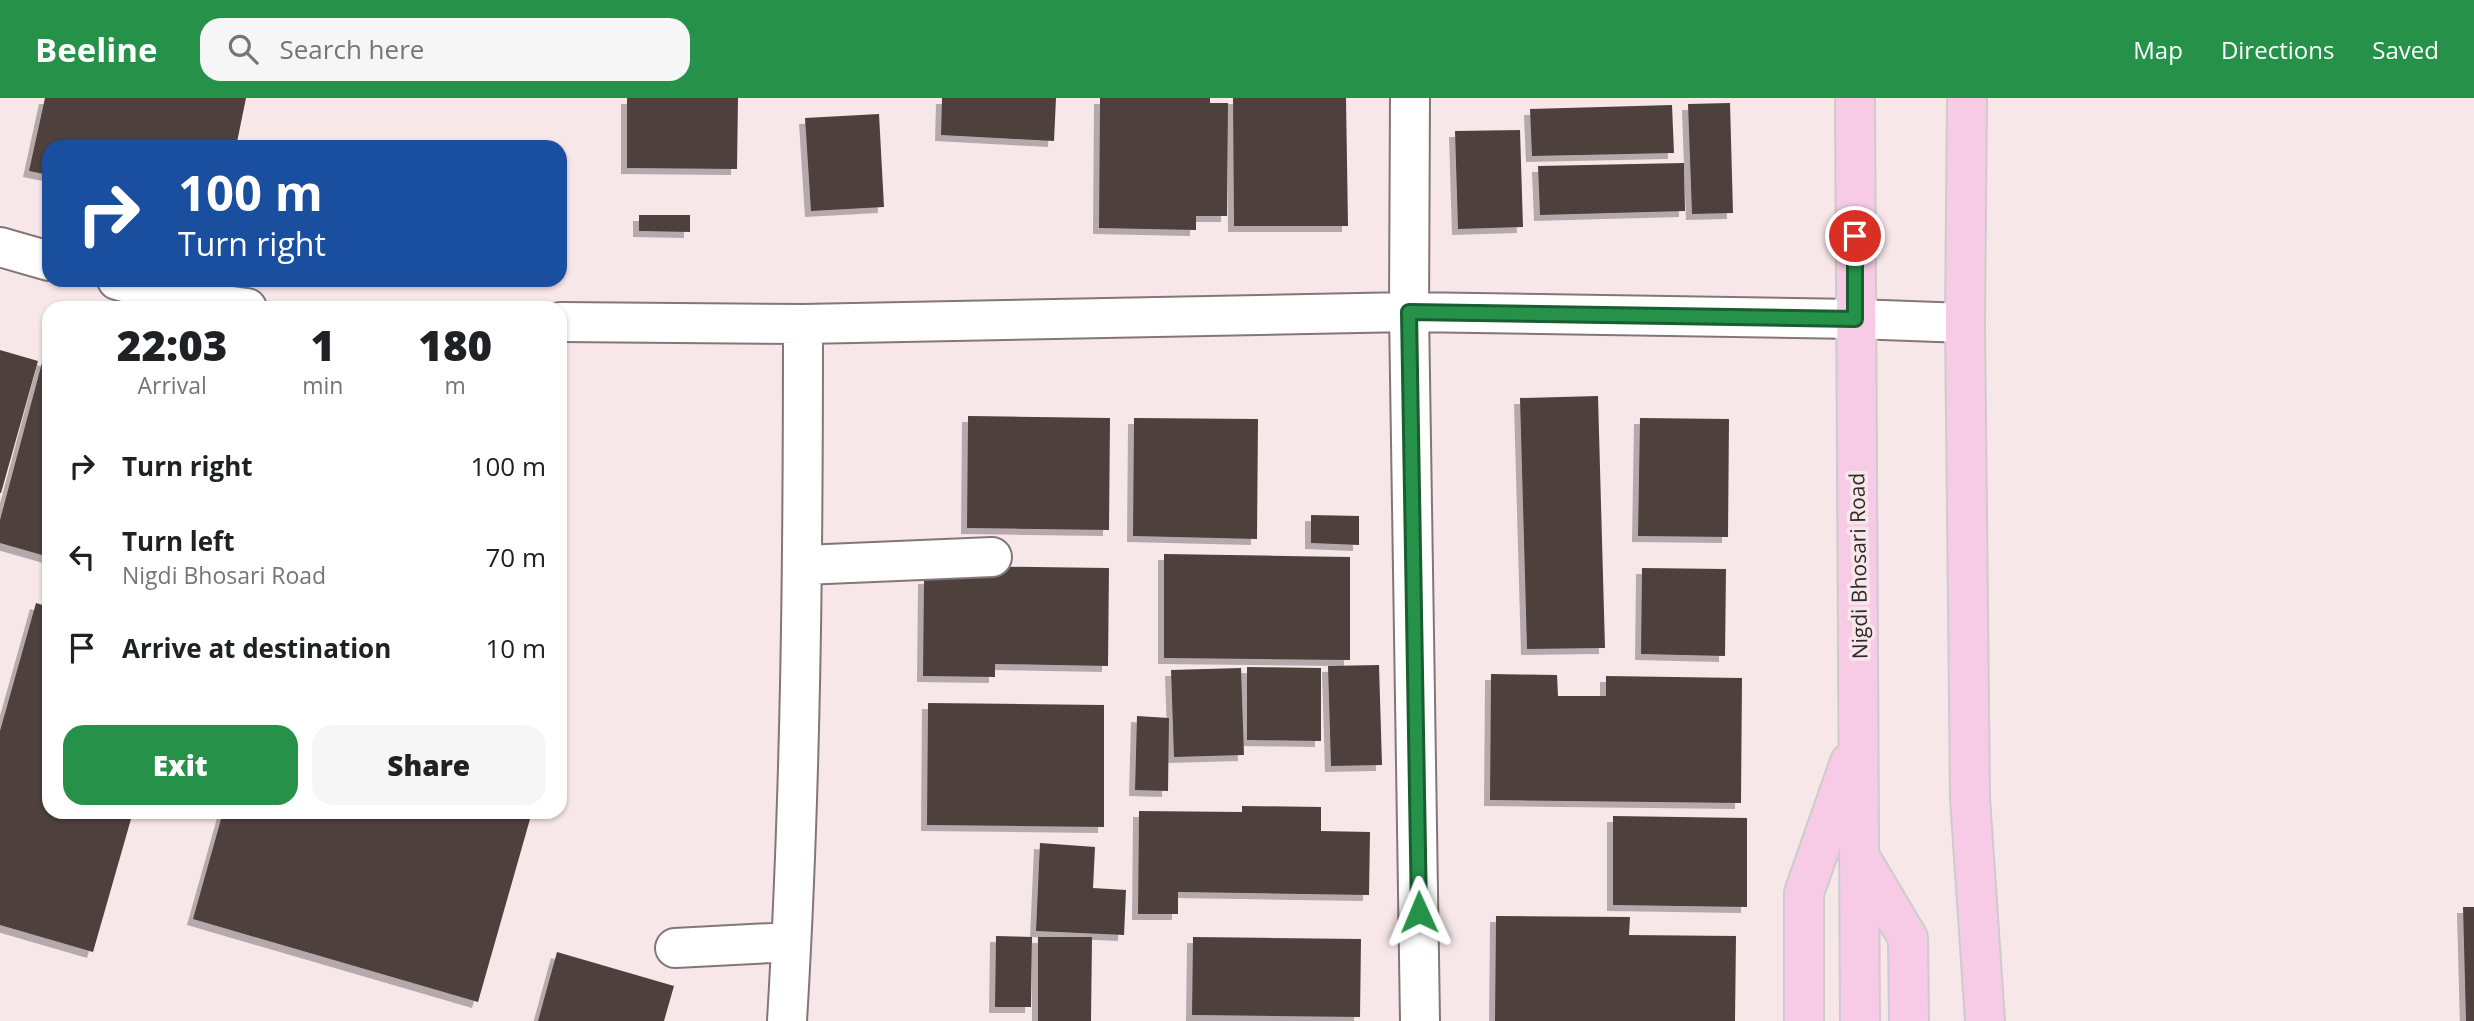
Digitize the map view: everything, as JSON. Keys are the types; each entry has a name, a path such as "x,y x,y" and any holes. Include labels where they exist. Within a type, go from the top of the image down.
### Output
{"main road":[{"name":"Nigdi Bhosari Road","path":"1855,98 1861,859 1908,938 1909,1021"},
{"path":"1967,98 1965,323 1970,798 1985,1021"},
{"path":"1804,1021 1804,893 1859,736"},
{"path":"1860,1021 1861,859"},
{"path":"1983,981 1998,1021"}],"lane":[{"path":"1410,98 1409,312 1420,1021"},
{"path":"0,247 42,259"},
{"path":"142,287 194,301"},
{"path":"567,322 803,324 1409,312 1965,323"},
{"path":"786,1021 803,565 803,324"},
{"path":"803,565 992,557"},
{"path":"675,948 791,942"}],"building":[{"path":"45,98 246,98 237,140 42,140 42,174 29,171"},
{"path":"627,98 738,98 737,169 627,168"},
{"path":"942,98 1056,98 1054,141 941,135"},
{"path":"1100,98 1210,98 1210,103 1228,103 1227,216 1196,216 1196,230 1099,228"},
{"path":"1233,98 1346,98 1348,226 1234,226"},
{"path":"1730,103 1733,213 1692,214 1688,104"},
{"path":"1672,105 1674,153 1532,156 1530,109"},
{"path":"879,114 884,207 811,211 805,118"},
{"path":"1520,130 1523,227 1458,229 1455,131"},
{"path":"1684,163 1685,211 1540,215 1538,166"},
{"path":"639,215 690,215 690,232 639,231"},
{"path":"0,350 38,361 1,493 0,493"},
{"path":"42,363 42,555 0,543 0,520"},
{"path":"1598,396 1605,648 1527,649 1520,398"},
{"path":"968,416 1110,418 1109,530 967,528"},
{"path":"1134,418 1258,419 1257,539 1133,536"},
{"path":"1640,418 1729,419 1728,537 1638,536"},
{"path":"1311,515 1359,516 1359,545 1311,543"},
{"path":"1164,554 1350,557 1350,660 1164,658"},
{"path":"958,566 1109,568 1108,666 995,664 995,677 923,676 924,578 958,579"},
{"path":"1642,568 1726,569 1725,656 1641,654"},
{"path":"36,603 42,605 42,819 131,819 93,952 0,925 0,731"},
{"path":"1379,665 1382,765 1331,766 1328,666"},
{"path":"1247,667 1321,668 1321,741 1247,740"},
{"path":"1241,668 1244,755 1174,757 1171,670"},
{"path":"1491,674 1557,675 1558,696 1606,696 1606,676 1742,678 1741,803 1490,800"},
{"path":"928,703 1104,705 1104,827 927,825"},
{"path":"1137,716 1169,718 1168,791 1135,790"},
{"path":"1242,806 1321,807 1321,831 1370,832 1369,895 1178,892 1178,914 1138,914 1139,811 1242,812"},
{"path":"1613,816 1747,818 1747,907 1613,905"},
{"path":"221,819 530,819 478,1002 193,919"},
{"path":"1040,843 1095,847 1093,888 1126,890 1124,935 1036,931"},
{"path":"2463,907 2474,907 2474,1021 2466,1021"},
{"path":"1496,916 1630,917 1629,935 1736,936 1735,1021 1495,1021"},
{"path":"996,936 1032,937 1031,1007 995,1007"},
{"path":"1038,937 1092,937 1091,1021 1038,1021"},
{"path":"1193,937 1361,939 1360,1017 1192,1015"},
{"path":"557,952 674,986 664,1021 538,1021"}],"route":[{"path":"1419,912 1409,312 1855,319 1855,236"}]}
